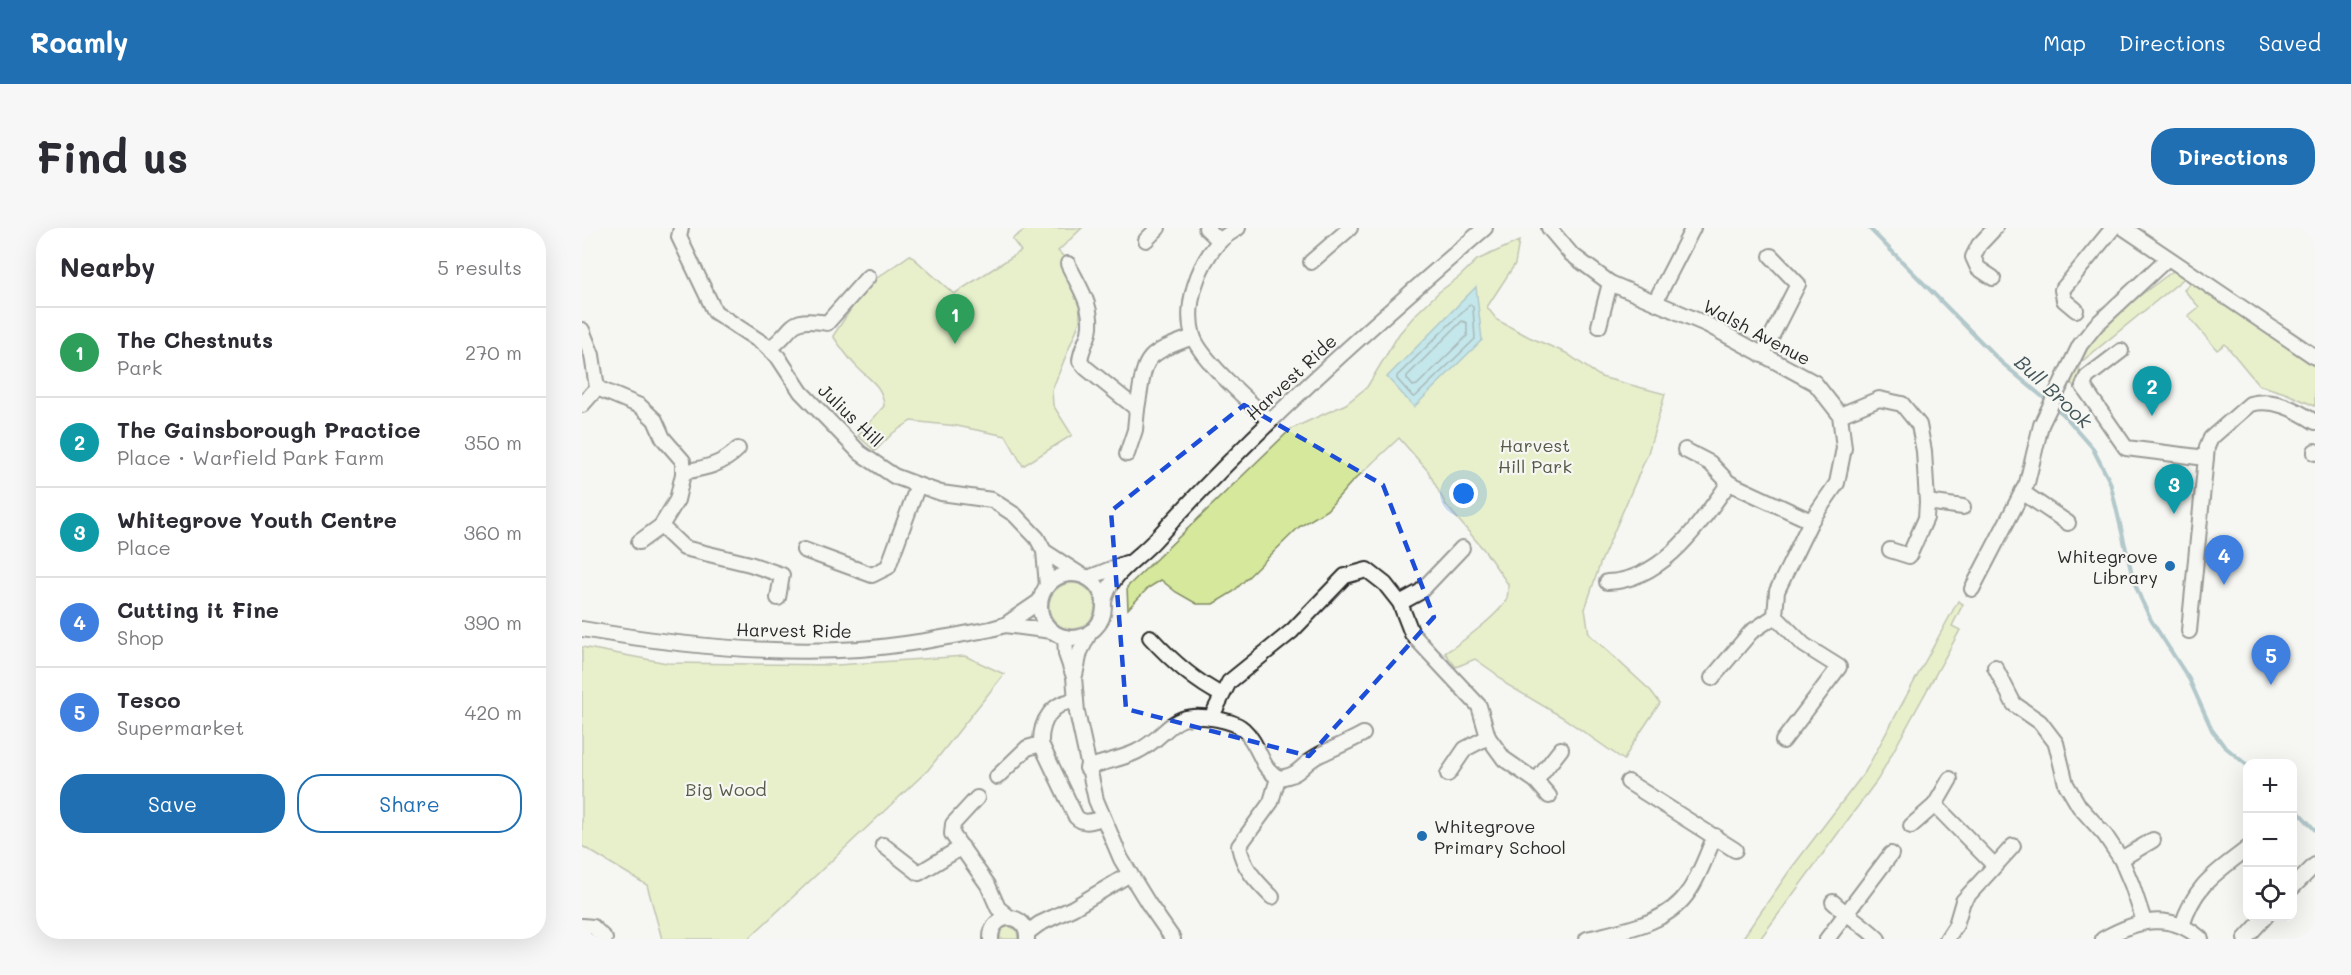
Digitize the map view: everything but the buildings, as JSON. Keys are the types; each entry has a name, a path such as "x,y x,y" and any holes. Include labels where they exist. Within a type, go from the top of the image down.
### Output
{"street":[{"name":"Julius Hill","path":"681,228 679,237 715,312 770,349 778,357 801,392 860,453 894,476 918,485 941,493 992,500 1015,514 1037,538 1044,551 1084,576"},
{"path":"1146,240 1158,228"},
{"path":"1206,228 1220,241"},
{"path":"1238,228 1220,241 1203,265 1191,295 1193,337 1222,375 1270,421"},
{"path":"1311,262 1348,228"},
{"name":"Harvest Ride","path":"1104,602 1105,592 1119,573 1145,550 1270,421 1377,321 1485,228"},
{"name":"Walsh Avenue","path":"1549,228 1571,254 1610,284 1708,325 1815,383 1840,415 1845,448 1838,483 1811,521 1777,591 1775,616"},
{"path":"1655,302 1693,228"},
{"path":"1993,278 1978,268 1973,257 1979,245 1995,228"},
{"path":"2076,310 2064,300 2062,290 2113,228"},
{"path":"2124,228 2315,357"},
{"path":"1762,355 1798,284 1771,256"},
{"path":"1972,589 2027,483 2041,425 2068,366 2096,325 2168,258"},
{"path":"1068,264 1088,305 1090,318 1080,361 1137,409"},
{"path":"770,349 791,326 807,319 827,323 868,277"},
{"path":"1599,326 1610,284"},
{"path":"582,330 592,355 597,388"},
{"path":"1127,454 1135,430 1147,360 1154,353 1193,337"},
{"path":"2121,351 2087,377 2083,386 2126,448 2206,458"},
{"path":"582,405 597,388"},
{"path":"597,388 640,406 655,420 663,438 683,461 683,472 676,500 661,526 639,542"},
{"path":"1840,415 1879,399 1902,404 1919,425 1924,451 1926,518 1909,556 1890,550"},
{"path":"2189,631 2207,447 2211,438 2250,405 2266,402 2276,402 2315,422"},
{"path":"683,472 716,465 738,449"},
{"path":"1685,450 1710,463 1729,483 1811,521"},
{"path":"1607,582 1624,581 1642,574 1662,561 1690,536 1729,483"},
{"path":"804,550 872,575 888,567 918,485"},
{"path":"2022,492 2068,523"},
{"path":"1927,501 1963,507"},
{"path":"661,526 684,548 782,574 778,598"},
{"path":"1400,603 1420,592 1462,548"},
{"path":"1044,551 1047,586"},
{"name":"Harvest Ride","path":"1084,576 1131,561"},
{"path":"1211,718 1229,682 1292,631 1345,576 1367,570 1385,584 1400,603 1412,634 1479,706 1488,736 1504,759 1536,781 1549,796"},
{"path":"1074,677 1080,651 1090,632 1101,619 1104,602 1096,584 1084,576 1062,575 1047,586 1040,601 1042,617 1052,631 1065,637 1078,637 1090,632"},
{"name":"Harvest Ride","path":"1005,625 1040,601"},
{"path":"1712,678 1751,632 1775,616 1804,645 1839,667 1783,741"},
{"name":"Harvest Ride","path":"582,629 669,644 756,650 860,649 950,637 1005,625 1052,631"},
{"path":"1065,637 1066,654 1074,677 1087,768 1102,818 1130,874 1173,939"},
{"path":"1150,637 1167,656 1206,687 1222,695"},
{"path":"1995,667 2014,704 2040,722 2056,743 2066,784 2079,806 2105,835 2121,859 2144,921"},
{"path":"1076,701 1066,701 1057,705 1044,723 1041,744 1076,817 1081,822 1102,818"},
{"path":"1087,768 1134,753 1183,718 1199,716 1229,721 1242,729 1260,753 1265,766 1278,778 1291,777 1317,756 1363,734"},
{"path":"1448,774 1465,749 1488,736"},
{"path":"997,777 1027,748 1041,744"},
{"path":"1536,781 1561,749"},
{"path":"1272,897 1253,878 1241,858 1239,846 1271,802 1278,778"},
{"path":"1911,826 1935,805 1950,779"},
{"path":"1628,782 1735,850"},
{"path":"977,798 953,824 952,834 988,885 1001,916 990,938"},
{"path":"1935,805 1994,866"},
{"path":"1587,939 1646,924 1670,911 1689,891 1715,836"},
{"path":"2121,859 2153,840"},
{"path":"883,845 919,873 962,847"},
{"path":"1947,939 1956,925 1963,901 2013,846"},
{"path":"2182,926 2189,904 2198,890 2210,877 2243,851"},
{"path":"1827,939 1891,854"},
{"path":"2297,883 2315,865"},
{"path":"1001,916 1014,918 1026,932 1073,908 1130,874"},
{"path":"1833,902 1846,914 1863,923 1878,939"},
{"path":"2103,939 2127,926 2144,921 2163,921 2188,927 2201,939"},
{"path":"2245,939 2261,921"},
{"path":"582,926 593,927 605,939"}],"highlighted area":[{"path":"1244,405 1383,485 1434,617 1309,756 1126,709 1111,511"}],"green space":[{"path":"1027,228 1082,228 1058,251 1071,264 1079,284 1080,321 1052,390 1053,405 1072,435 1023,466 1006,436 957,426 911,421 893,433 875,451 858,436 884,406 881,393 833,336 867,285 910,255 954,294 1021,251 1012,239"},
{"name":"Harvest Hill Park","path":"1519,241 1515,264 1487,307 1497,320 1566,353 1601,377 1665,394 1648,453 1600,564 1585,609 1589,634 1651,691 1660,703 1624,760 1562,717 1506,684 1475,659 1456,667 1445,653 1497,612 1507,598 1508,584 1484,550 1446,505 1428,471 1399,438 1350,484 1327,510 1299,527 1233,592 1213,604 1197,604 1161,580 1148,588 1128,609 1127,587 1291,429 1346,404 1367,387 1399,334 1416,314 1477,260"},
{"path":"2173,271 2187,276 2080,363 2078,392 2069,380 2081,346 2118,312"},
{"path":"2193,281 2315,366 2315,406 2259,385 2225,344 2217,350 2188,316 2199,307 2184,290"},
{"path":"1072,583 1088,590 1095,606 1088,622 1072,629 1056,622 1049,606 1056,590"},
{"path":"1958,601 1963,604 1952,626 1960,630 1878,779 1760,939 1742,939 1790,870 1865,772"},
{"name":"Big Wood","path":"582,647 667,663 837,665 965,656 1004,674 928,770 748,939 662,939 647,885 582,846"},
{"path":"1009,926 1017,930 1018,939 1000,939 1001,929"}],"water":[{"path":"1476,287 1482,340 1414,407 1387,377"}],"waterway":[{"name":"Bull Brook","path":"1869,228 2001,362 2063,414 2092,447 2110,482 2133,579 2151,620 2189,679 2212,730 2224,746 2243,762"},
{"name":"Bull Brook","path":"2297,810 2315,830"}],"place":[{"name":"The Chestnuts","path":"955,344"},
{"name":"The Gainsborough Practice","path":"2152,416"},
{"name":"Whitegrove Youth Centre","path":"2174,514"},
{"name":"Whitegrove Library","path":"2170,566"},
{"name":"Cutting it Fine","path":"2224,585"},
{"name":"Tesco","path":"2271,685"},
{"name":"Whitegrove Primary School","path":"1422,836"}]}
